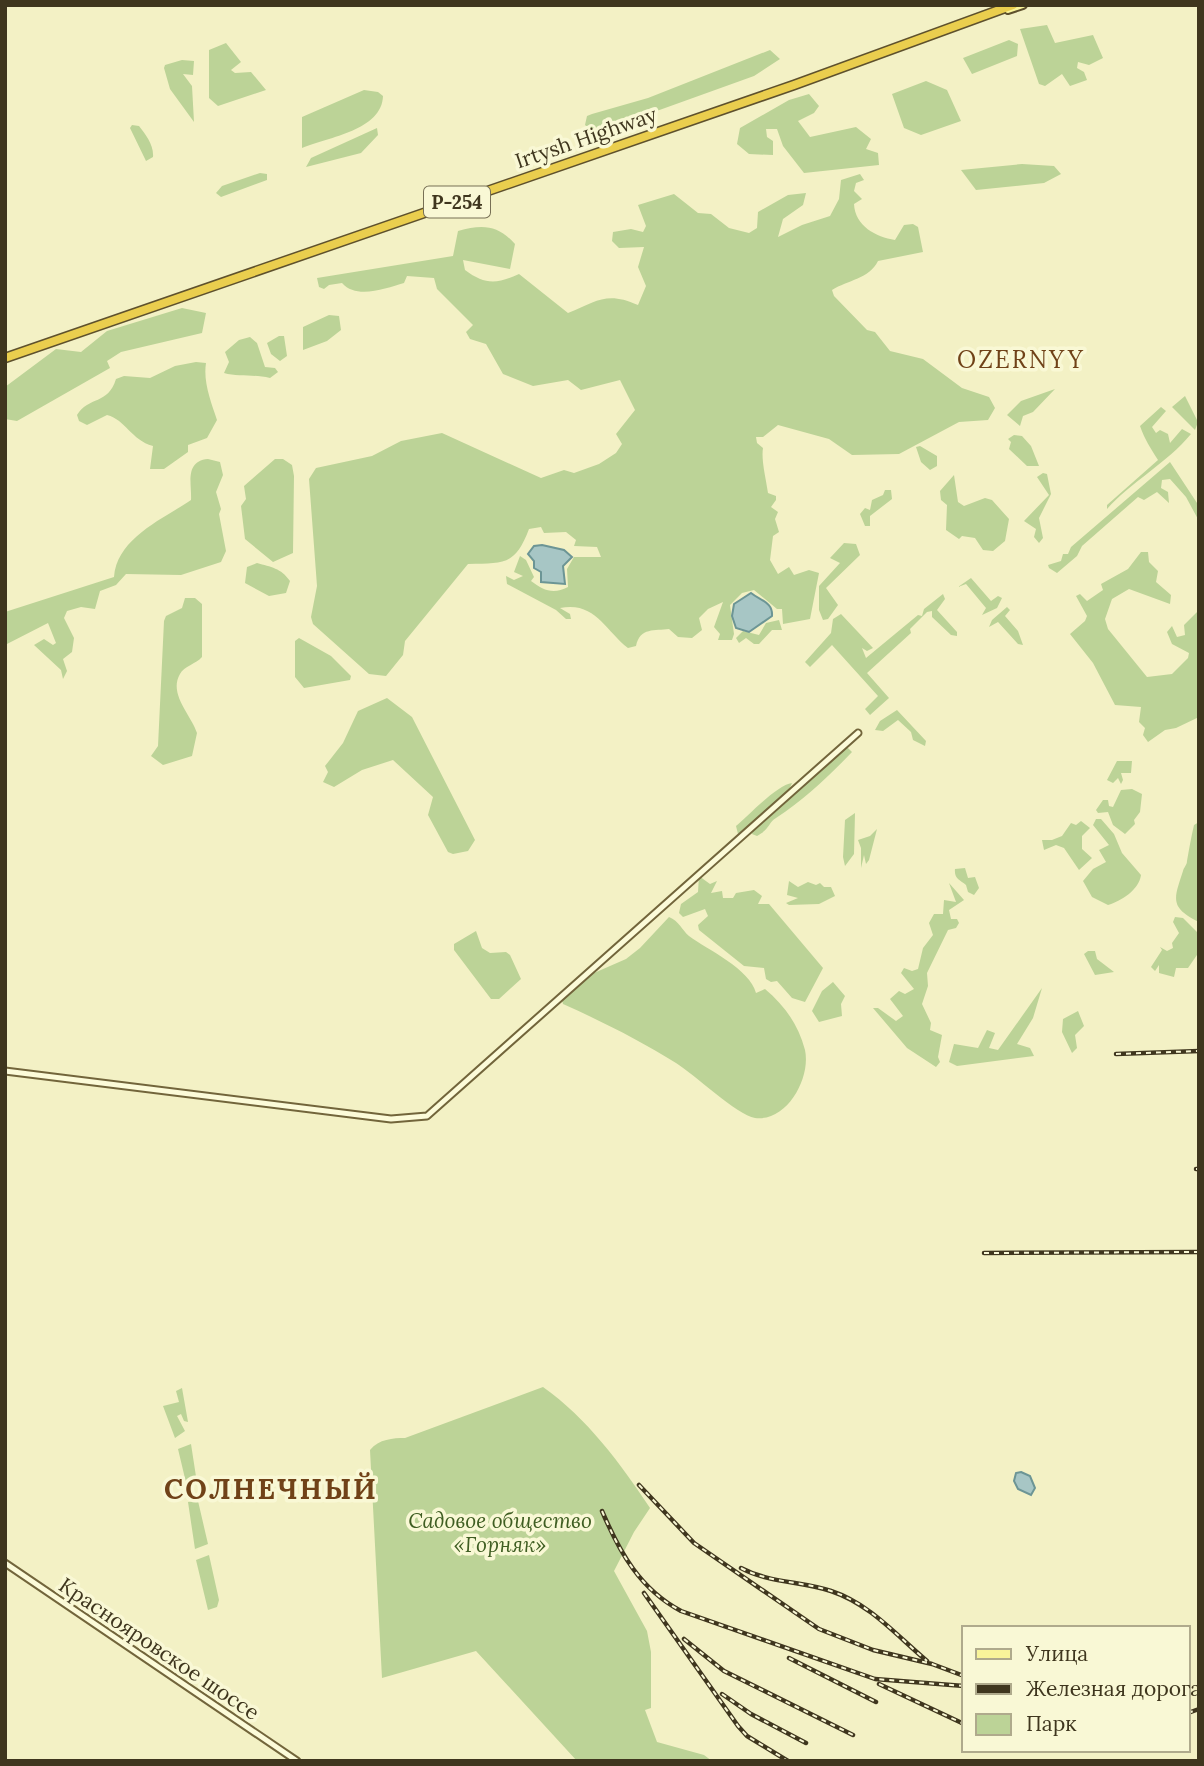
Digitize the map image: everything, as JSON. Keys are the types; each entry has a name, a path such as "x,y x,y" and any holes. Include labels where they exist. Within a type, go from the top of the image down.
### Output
{"highway":[{"name":"Irtysh Highway","path":"939,32 1001,5"},
{"name":"Irtysh Highway","path":"5,358 1013,5"}],"main road":[{"path":"939,32 1023,5"}],"street":[{"path":"5,1071 391,1119 427,1116 858,733"},
{"name":"Краснояровское шоссе","path":"5,1563 297,1761"}],"green space":[{"path":"1047,25 1055,43 1093,35 1103,58 1089,65 1078,62 1077,68 1084,72 1087,80 1070,86 1062,74 1045,86 1039,84 1020,29"},
{"path":"1009,40 1018,44 1017,56 972,74 963,58"},
{"path":"226,43 241,62 231,70 235,73 251,72 266,90 218,106 209,98 209,50"},
{"path":"770,50 780,59 754,76 615,126 591,130 585,125 587,116 648,98"},
{"path":"182,60 194,61 193,75 183,74 192,86 194,122 170,89 164,68 165,65"},
{"path":"926,81 947,90 961,121 921,135 904,128 892,94"},
{"path":"364,90 378,92 383,96 374,117 352,131 302,148 302,117"},
{"path":"809,94 819,106 814,113 798,121 810,137 856,127 871,139 866,149 878,153 879,165 804,173 783,146 777,129 766,129 767,137 773,141 773,155 749,154 737,144 740,128 789,100"},
{"path":"132,125 139,126 151,144 153,157 146,161 130,128"},
{"path":"377,128 378,135 361,153 306,167 311,158"},
{"path":"1022,164 1054,166 1061,174 1044,183 976,190 961,170"},
{"path":"260,173 267,174 267,180 221,197 216,193 222,186"},
{"path":"860,174 864,180 856,183 854,191 862,199 854,204 862,224 874,233 895,240 904,225 913,224 918,227 923,252 878,261 869,272 832,290 834,296 867,330 875,332 890,351 923,359 962,388 989,397 995,408 988,420 959,422 899,454 852,455 829,439 778,425 763,437 756,437 757,443 763,448 768,493 776,496 771,507 778,512 775,519 779,532 773,536 770,560 778,574 789,567 794,575 809,570 819,573 810,619 783,624 782,609 777,609 754,590 742,593 730,605 734,634 732,640 718,640 720,634 714,627 723,602 708,609 699,618 702,630 692,638 678,637 669,629 653,630 641,636 636,646 628,648 591,613 572,607 560,608 570,614 571,619 566,619 556,610 507,584 506,576 514,580 523,576 514,572 520,556 526,560 534,577 531,581 553,591 568,587 567,569 574,557 601,557 597,547 574,546 576,540 566,532 544,533 541,527 529,529 519,550 507,560 468,564 405,641 403,655 386,676 369,674 313,624 311,617 317,586 309,479 316,468 372,456 401,441 442,433 541,478 564,470 574,473 599,464 616,453 622,444 616,434 635,410 620,380 581,390 568,380 533,386 503,374 486,344 470,339 466,332 473,325 437,289 434,278 407,276 404,283 363,292 348,288 342,283 329,285 324,289 319,287 317,278 453,256 458,231 483,227 502,233 515,244 510,269 463,260 465,270 479,278 498,281 519,274 568,313 610,298 638,305 646,286 638,267 644,247 619,248 612,241 613,232 631,229 643,232 646,226 638,205 674,194 698,213 711,214 729,228 749,233 757,228 758,212 788,195 806,193 803,205 783,219 778,237 802,225 830,216 839,199 841,180"},
{"path":"182,308 206,313 202,333 121,352 107,361 110,368 17,421 5,419 5,387 56,349 81,352 107,331"},
{"path":"329,315 339,316 341,330 327,341 303,350 303,327"},
{"path":"284,336 287,356 280,361 271,354 267,343"},
{"path":"250,337 257,343 265,367 275,368 278,372 270,378 224,373 229,362 225,352 239,340"},
{"path":"206,363 207,385 217,420 207,438 188,445 188,452 164,469 150,469 153,446 139,439 114,418 107,415 87,425 79,421 77,415 82,409 108,393 116,379 124,376 150,378 175,366"},
{"path":"1055,389 1033,412 1023,416 1020,426 1007,415 1021,401"},
{"path":"1185,396 1198,422 1195,430 1172,407"},
{"path":"1161,407 1166,411 1152,427 1156,433 1160,430 1168,434 1170,443 1182,429 1191,434 1107,509 1107,505 1158,460 1140,426"},
{"path":"1014,435 1022,436 1031,446 1039,466 1027,466 1009,449 1011,442 1008,439"},
{"path":"920,446 937,456 937,466 930,470 921,462 916,447"},
{"path":"208,459 220,462 223,475 216,492 226,551 221,562 181,575 126,574 116,585 100,591 95,609 81,607 67,611 64,618 74,638 72,652 63,659 67,671 63,679 61,670 34,645 44,639 53,645 56,643 48,623 5,645 5,612 114,577 123,551 132,541 155,522 191,500 192,469 195,464"},
{"path":"275,459 283,459 292,465 293,553 273,562 245,539 241,506 246,499 244,486"},
{"path":"1170,462 1199,506 1199,521 1186,497 1170,479 1162,480 1161,488 1168,492 1169,503 1157,492 1144,500 1138,497 1082,546 1077,556 1057,573 1049,568 1048,565 1061,561 1063,554 1068,554 1071,547"},
{"path":"1043,473 1047,474 1051,494 1039,518 1043,538 1039,543 1034,537 1036,529 1024,521 1049,495 1037,477"},
{"path":"954,475 958,502 964,506 985,498 992,500 1009,519 1005,541 993,551 983,550 975,538 962,536 959,539 946,530 947,505 941,500 940,491"},
{"path":"885,490 891,490 892,499 870,516 870,526 865,526 860,514 865,508 870,510 872,500 883,495"},
{"path":"844,543 856,544 860,555 826,588 838,605 828,619 823,620 819,610 819,586 840,563 830,558"},
{"path":"1141,552 1148,552 1149,562 1158,571 1156,582 1171,595 1170,604 1129,589 1112,599 1105,619 1108,629 1147,677 1172,674 1188,658 1189,653 1172,644 1167,632 1172,626 1177,637 1185,635 1184,625 1199,610 1199,717 1165,730 1148,742 1143,735 1145,728 1139,722 1141,707 1115,705 1093,663 1070,634 1087,616 1076,596 1080,594 1087,601 1103,590 1101,584 1128,569"},
{"path":"257,563 275,569 287,577 290,581 286,593 269,596 245,583 247,567"},
{"path":"971,578 991,601 998,596 1002,598 997,608 982,615 986,608 966,584 958,587"},
{"path":"943,594 945,599 937,610 957,632 957,636 951,635 932,617 932,611 927,612 910,629 911,633 867,673 889,698 870,715 865,709 878,696 832,645 810,667 805,662 831,633 833,619 841,614 873,648 867,651 862,648 866,658 918,615 922,616 924,609"},
{"path":"185,598 195,598 202,604 202,657 182,671 177,682 182,705 197,733 192,756 163,765 151,756 158,746 164,621 166,616 182,608"},
{"path":"1007,607 1010,610 1005,616 1018,631 1023,645 1018,644 998,622 989,627 992,620"},
{"path":"779,620 782,630 772,630 759,644 746,638 739,643 736,638 743,631 759,635 766,623"},
{"path":"299,638 331,656 351,676 350,680 304,688 295,677 295,641"},
{"path":"387,698 412,717 475,840 468,851 453,854 448,852 428,815 433,797 393,760 362,770 334,787 323,782 328,772 325,766 343,743 358,711"},
{"path":"897,710 926,741 925,746 913,740 911,732 898,720 883,731 875,730 880,721"},
{"path":"847,747 852,752 816,787 773,820 767,829 757,836 752,834 754,827 763,823"},
{"path":"1117,761 1132,761 1131,773 1121,773 1121,784 1118,778 1113,783 1107,780"},
{"path":"792,783 788,792 738,834 736,826 771,795"},
{"path":"1132,789 1142,794 1140,812 1134,820 1135,824 1125,834 1113,825 1108,812 1098,813 1096,810 1103,800 1108,800 1109,806 1113,807 1121,790"},
{"path":"855,813 854,854 845,866 845,820"},
{"path":"1096,819 1101,819 1114,834 1122,853 1141,875 1129,894 1108,905 1092,897 1083,881 1093,869 1106,862 1099,850 1109,845 1093,825"},
{"path":"1081,821 1090,828 1082,836 1082,849 1092,858 1079,870 1064,848 1056,845 1044,850 1042,840 1062,836 1071,823 1076,825"},
{"path":"1199,822 1199,922 1178,907 1176,895 1187,862 1194,825"},
{"path":"877,829 869,860 866,864 864,855 861,868 861,848 858,840 870,836"},
{"path":"965,868 968,878 975,877 979,888 974,895 968,892 966,885 955,875 955,869"},
{"path":"699,876 710,884 717,881 711,893 722,891 723,898 733,898 736,893 754,890 762,896 758,904 769,904 823,968 805,1002 792,998 777,981 766,979 764,968 744,966 699,930 698,925 708,916 705,909 683,917 679,913 681,904 698,892"},
{"path":"789,881 798,887 808,882 816,885 820,883 824,887 831,887 835,896 819,904 789,905 786,903 798,898 787,895"},
{"path":"949,883 964,900 949,910 951,919 957,919 959,923 956,928 948,930 927,973 928,986 922,1004 931,1023 930,1030 942,1035 938,1057 940,1062 936,1067 907,1048 873,1008 878,1008 896,1021 903,1016 890,999 899,991 905,994 914,989 901,973 904,968 912,971 918,969 923,948 933,935 929,923 934,914 943,914 944,900 956,902"},
{"path":"669,917 689,936 737,968 746,976 756,993 765,989 785,1009 795,1024 805,1050 804,1073 794,1096 777,1113 755,1118 747,1115 663,1055 563,1004 562,1000 594,973 626,959 640,948"},
{"path":"1175,917 1183,918 1199,934 1199,952 1188,968 1176,968 1174,977 1159,973 1159,965 1155,971 1151,967 1162,950 1160,947 1167,951 1173,948 1172,943 1179,933 1173,922"},
{"path":"476,931 482,948 490,953 506,952 510,955 521,979 499,999 491,999 454,950 454,944"},
{"path":"1095,951 1097,959 1114,972 1095,975 1084,954"},
{"path":"833,982 845,996 841,1004 842,1016 819,1022 812,1011 822,991"},
{"path":"1042,988 1033,1018 1017,1044 1030,1048 1034,1056 957,1066 949,1062 954,1044 978,1048 987,1030 995,1033 989,1048 998,1050"},
{"path":"1078,1011 1084,1026 1075,1035 1077,1048 1072,1053 1062,1032 1063,1019"},
{"name":"Садовое общество «Горняк»","path":"543,1387 589,1427 650,1508 614,1571 647,1631 651,1652 651,1708 645,1710 657,1742 704,1755 712,1761 577,1761 476,1651 382,1678 370,1450 382,1441 405,1438"},
{"path":"182,1388 188,1422 184,1421 181,1414 177,1416 185,1431 175,1438 163,1406 179,1402 176,1391"},
{"path":"191,1444 197,1483 188,1491 178,1449"},
{"path":"198,1501 208,1544 195,1549 188,1502"},
{"path":"209,1555 219,1600 217,1607 208,1610 196,1560"}],"water":[{"path":"534,546 564,550 572,557 563,566 565,584 541,582 541,572 534,568 534,561 528,554"},
{"path":"751,593 771,608 772,616 749,632 736,628 732,616 734,604"},
{"path":"1016,1473 1030,1476 1035,1488 1031,1495 1018,1489 1014,1481"}],"railway":[{"path":"1116,1054 1199,1051"},
{"path":"984,1253 1199,1252"},
{"path":"639,1485 694,1543 819,1629 873,1650 932,1664 962,1675"},
{"path":"602,1511 624,1555 643,1581 681,1611 875,1679 962,1686"},
{"path":"741,1568 763,1577 820,1588 845,1597 882,1621 927,1661"},
{"path":"644,1593 738,1726 747,1736 788,1761"},
{"path":"684,1639 724,1671 853,1735"},
{"path":"789,1658 876,1702"},
{"path":"879,1684 962,1723"},
{"path":"722,1694 751,1714 806,1743"},
{"path":"1190,1712 1199,1709"}],"district":[{"name":"OZERNYY","path":"1021,360"},
{"name":"СОЛНЕЧНЫЙ","path":"271,1489"}]}
